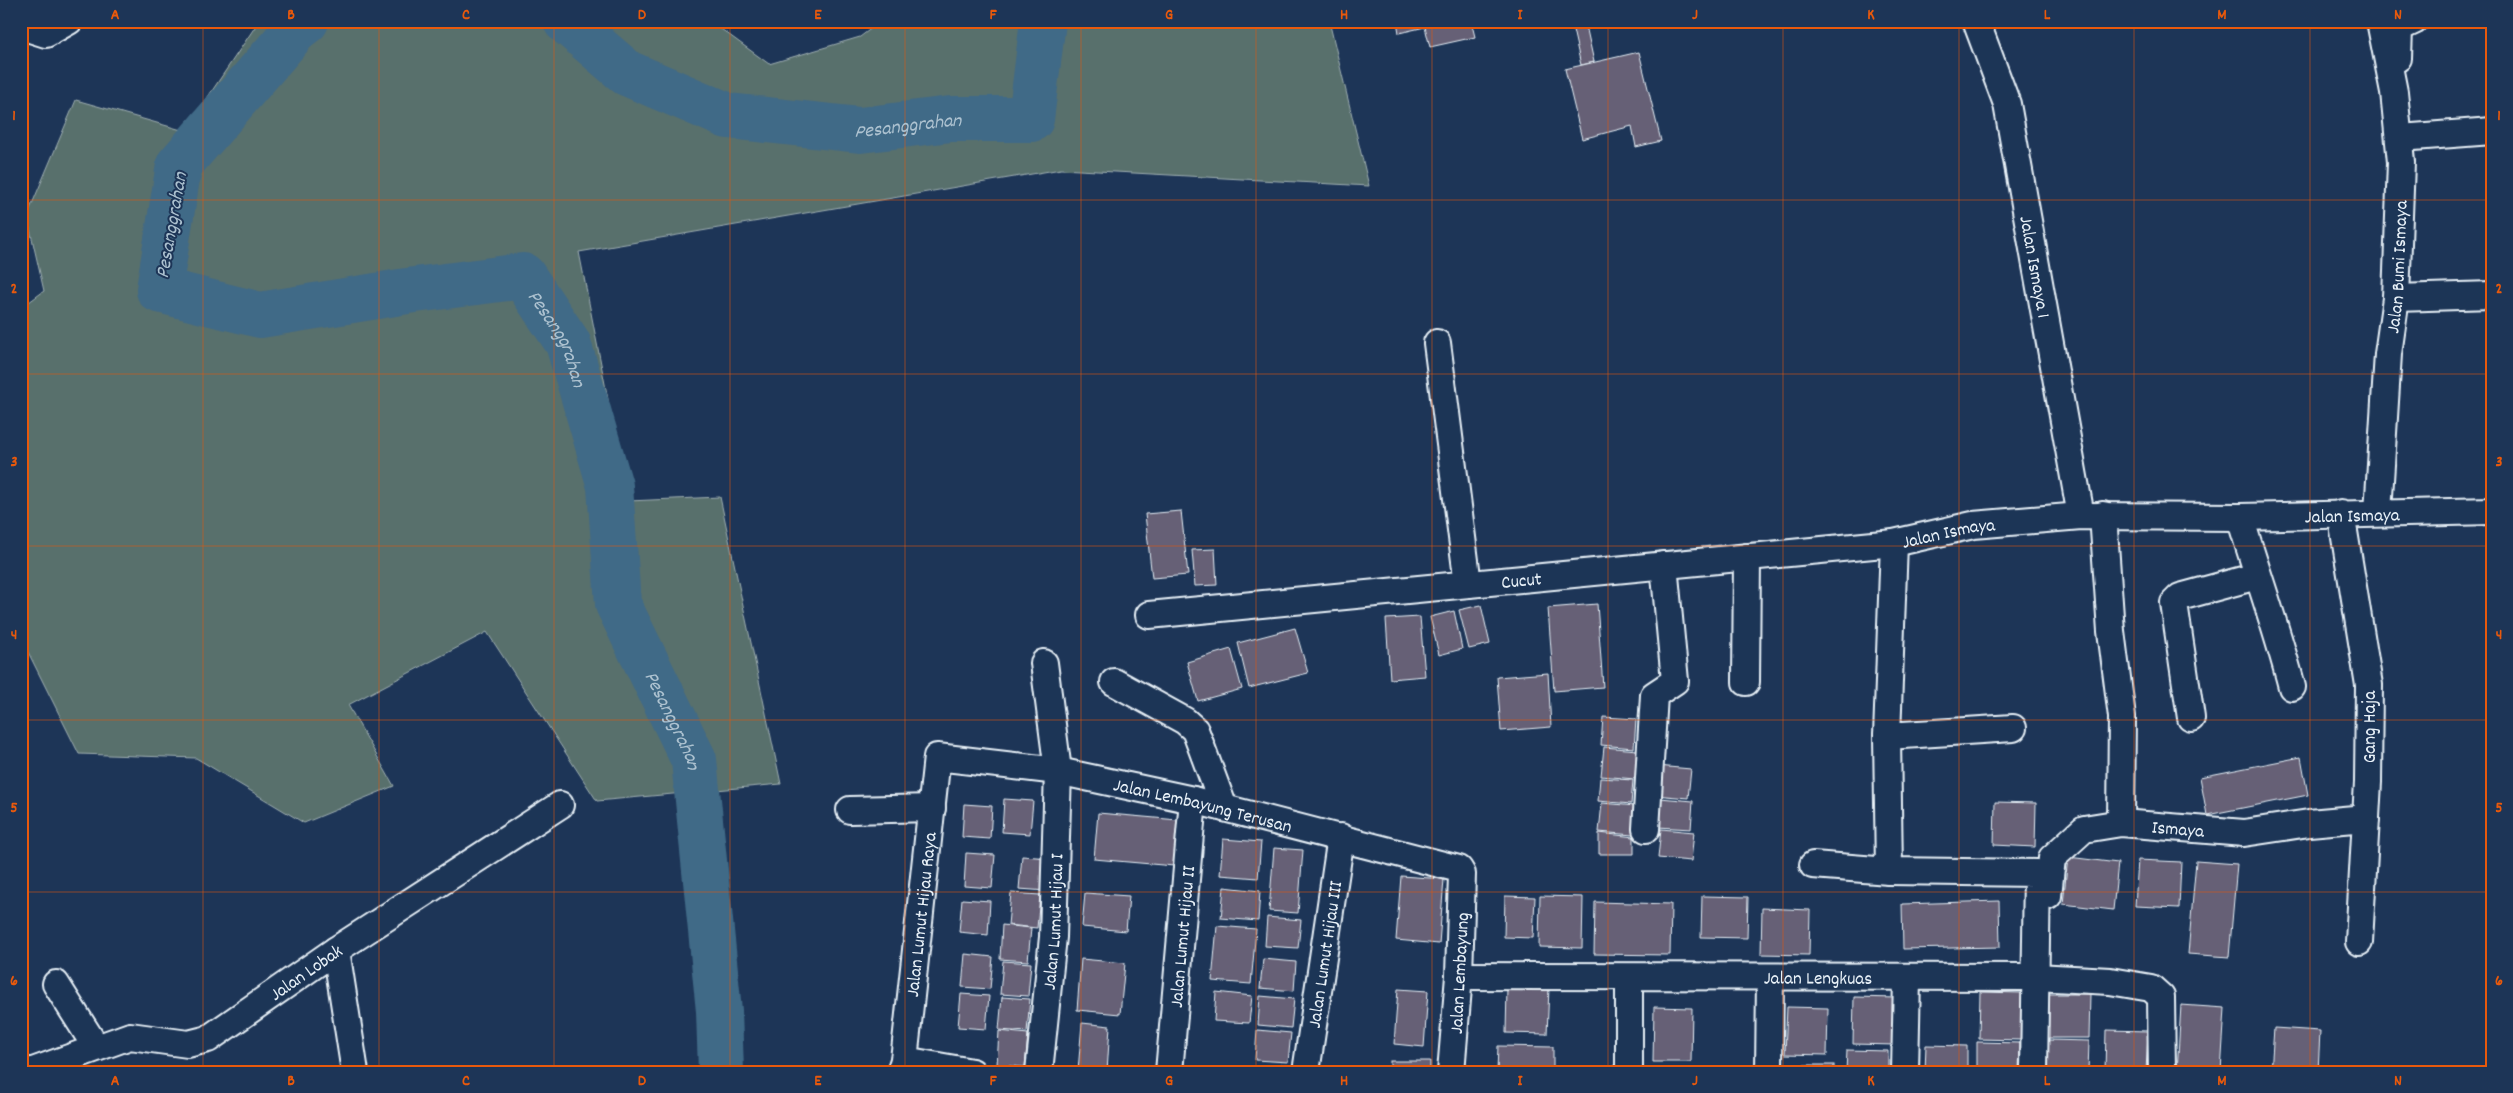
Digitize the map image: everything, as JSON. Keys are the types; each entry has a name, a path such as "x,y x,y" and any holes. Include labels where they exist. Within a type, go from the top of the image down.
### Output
{"street":[{"path":"21,26 46,34 69,21"},
{"name":"Jalan Ismaya 1","path":"1976,21 2007,104 2092,516 2111,632 2122,717 2121,823"},
{"name":"Jalan Bumi Ismaya","path":"2378,512 2388,354 2396,298 2401,162 2394,92 2380,21"},
{"path":"2388,66 2398,58 2399,28 2414,21"},
{"path":"2400,138 2492,131"},
{"path":"2396,298 2492,295"},
{"path":"1437,343 1468,584"},
{"name":"Jalan Ismaya","path":"1889,871 1887,736 1894,543 1973,525 2092,516 2240,517 2378,512 2492,511"},
{"name":"Gang Haja","path":"2342,513 2369,685 2366,818 2358,942"},
{"path":"2240,517 2257,576 2273,617 2292,687"},
{"name":"Cucut","path":"1149,616 1894,543"},
{"path":"1746,557 1746,682"},
{"path":"1646,829 1654,695 1675,681 1664,565"},
{"path":"2191,718 2174,603 2180,597 2257,576"},
{"name":"Jalan Lumut Hijau I","path":"1039,1072 1053,937 1058,771 1044,663"},
{"path":"1114,682 1185,721 1195,730 1224,808"},
{"path":"1887,736 2013,728"},
{"name":"Jalan Lembayung Terusan","path":"937,757 1058,771 1193,800 1454,866 1462,874"},
{"name":"Jalan Lumut Hijau Raya","path":"902,1066 937,757"},
{"name":"Jalan Lumut Hijau II","path":"1169,1072 1193,800"},
{"name":"Jalan Lobak","path":"30,1072 130,1036 188,1044 208,1039 336,950 560,805"},
{"path":"850,810 932,808"},
{"name":"Ismaya","path":"2037,900 2047,898 2052,858 2084,829 2121,823 2244,832 2309,823 2366,818"},
{"name":"Jalan Lumut Hijau III","path":"1306,1072 1341,837"},
{"path":"1813,865 1889,871 2037,872 2034,1072"},
{"name":"Jalan Lembayung","path":"1452,1072 1459,976 1462,874"},
{"path":"336,950 355,1072"},
{"name":"Jalan Lengkuas","path":"1459,976 2036,977 2110,981 2151,988 2161,997 2162,1072"},
{"path":"1629,977 1629,1072"},
{"path":"1905,1072 1907,977"},
{"path":"1769,1072 1770,978"},
{"path":"56,984 96,1047"},
{"path":"902,1066 972,1072"}],"green space":[{"path":"259,21 710,21 769,64 860,37 881,21 1329,21 1369,186 1061,169 579,252 628,501 720,497 781,784 597,801 487,632 348,705 394,786 304,823 196,758 79,754 21,638 21,308 44,291 27,216 76,100 185,131"}],"building":[{"path":"1397,21 1471,21 1475,37 1430,47 1425,27 1399,33"},
{"path":"1571,21 1585,21 1594,62 1581,65"},
{"path":"1639,52 1661,141 1636,147 1632,126 1582,139 1565,69"},
{"path":"1181,511 1188,575 1152,578 1145,514"},
{"path":"1215,549 1217,585 1195,586 1192,550"},
{"path":"1597,604 1603,687 1554,691 1548,608"},
{"path":"1481,605 1490,644 1469,649 1459,610"},
{"path":"1454,611 1462,649 1439,655 1430,617"},
{"path":"1420,617 1425,676 1390,679 1386,619"},
{"path":"1295,628 1308,673 1249,688 1238,643"},
{"path":"1231,649 1242,689 1198,701 1187,662"},
{"path":"1548,673 1551,727 1501,731 1497,677"},
{"path":"1603,717 1636,719 1634,748 1601,745"},
{"path":"1604,747 1637,750 1635,779 1601,776"},
{"path":"2301,757 2308,795 2207,815 2200,777"},
{"path":"1657,766 1691,769 1688,798 1655,795"},
{"path":"1600,778 1633,780 1631,804 1598,801"},
{"path":"1660,798 1693,801 1691,829 1658,827"},
{"path":"1004,799 1033,801 1030,834 1002,832"},
{"path":"1995,802 2036,803 2035,847 1994,845"},
{"path":"1602,803 1635,806 1633,835 1599,832"},
{"path":"964,804 992,806 990,839 962,837"},
{"path":"1098,813 1178,820 1174,866 1094,859"},
{"path":"1661,829 1694,832 1691,861 1658,858"},
{"path":"1599,833 1634,837 1634,854 1599,854"},
{"path":"1223,839 1261,842 1258,878 1220,875"},
{"path":"1274,848 1303,850 1298,913 1269,911"},
{"path":"966,853 995,855 992,888 964,886"},
{"path":"1022,856 1050,858 1047,891 1019,889"},
{"path":"2068,857 2118,863 2113,910 2063,904"},
{"path":"2138,860 2181,862 2179,908 2135,906"},
{"path":"2196,861 2237,864 2229,957 2188,954"},
{"path":"1401,876 1444,879 1439,944 1396,940"},
{"path":"1224,887 1260,891 1258,921 1221,918"},
{"path":"1011,893 1040,895 1037,928 1008,925"},
{"path":"1085,893 1129,896 1126,931 1082,927"},
{"path":"1505,896 1535,897 1533,938 1504,937"},
{"path":"1540,896 1583,897 1582,948 1539,947"},
{"path":"1702,896 1748,897 1747,938 1701,937"},
{"path":"962,899 990,901 988,935 959,932"},
{"path":"1999,901 2000,947 1903,949 1902,904"},
{"path":"1595,902 1671,904 1670,955 1594,954"},
{"path":"1762,908 1810,910 1809,955 1761,954"},
{"path":"1267,917 1301,920 1298,948 1265,946"},
{"path":"1002,925 1031,928 1028,961 1000,959"},
{"path":"1217,926 1256,929 1251,984 1212,981"},
{"path":"965,954 993,957 990,989 962,987"},
{"path":"1081,959 1125,963 1120,1014 1077,1010"},
{"path":"1263,959 1296,962 1294,991 1260,988"},
{"path":"1003,961 1031,963 1028,996 1000,994"},
{"path":"1507,987 1549,988 1547,1034 1506,1033"},
{"path":"1398,989 1428,991 1424,1047 1394,1044"},
{"path":"1216,992 1252,996 1249,1023 1214,1021"},
{"path":"1980,992 2022,993 2021,1040 1979,1039"},
{"path":"961,994 989,996 986,1029 958,1027"},
{"path":"2049,994 2090,994 2089,1038 2048,1038"},
{"path":"1260,996 1294,999 1291,1028 1258,1025"},
{"path":"1002,997 1030,999 1027,1032 999,1030"},
{"path":"1854,997 1896,998 1895,1045 1853,1044"},
{"path":"2181,1005 2225,1008 2221,1072 2177,1072"},
{"path":"1654,1007 1692,1008 1691,1062 1653,1062"},
{"path":"1787,1007 1828,1008 1827,1055 1785,1054"},
{"path":"1082,1023 1110,1026 1107,1072 1078,1071"},
{"path":"2274,1028 2320,1031 2318,1072 2271,1072"},
{"path":"1257,1030 1291,1033 1288,1062 1255,1060"},
{"path":"2106,1030 2148,1031 2146,1072 2105,1072"},
{"path":"999,1031 1028,1034 1025,1067 997,1065"},
{"path":"2048,1040 2089,1041 2088,1072 2047,1072"},
{"path":"1977,1042 2020,1043 2019,1072 1977,1072"},
{"path":"1926,1045 1967,1046 1967,1072 1925,1072"},
{"path":"1498,1046 1553,1047 1553,1072 1497,1072"},
{"path":"1847,1050 1888,1051 1888,1072 1846,1072"},
{"path":"1390,1061 1430,1061 1430,1072 1390,1072"},
{"path":"1792,1065 1834,1065 1834,1072 1792,1072"},
{"path":"1656,1070 1701,1070 1701,1072 1656,1072"}],"waterway":[{"name":"Pesanggrahan","path":"306,21 298,27 179,165 159,290 260,315 407,291 523,276 568,343 610,486 618,604 694,760 719,1011 721,1072"},
{"name":"Pesanggrahan","path":"566,21 627,73 728,116 860,130 951,119 1031,119 1043,21"}]}
